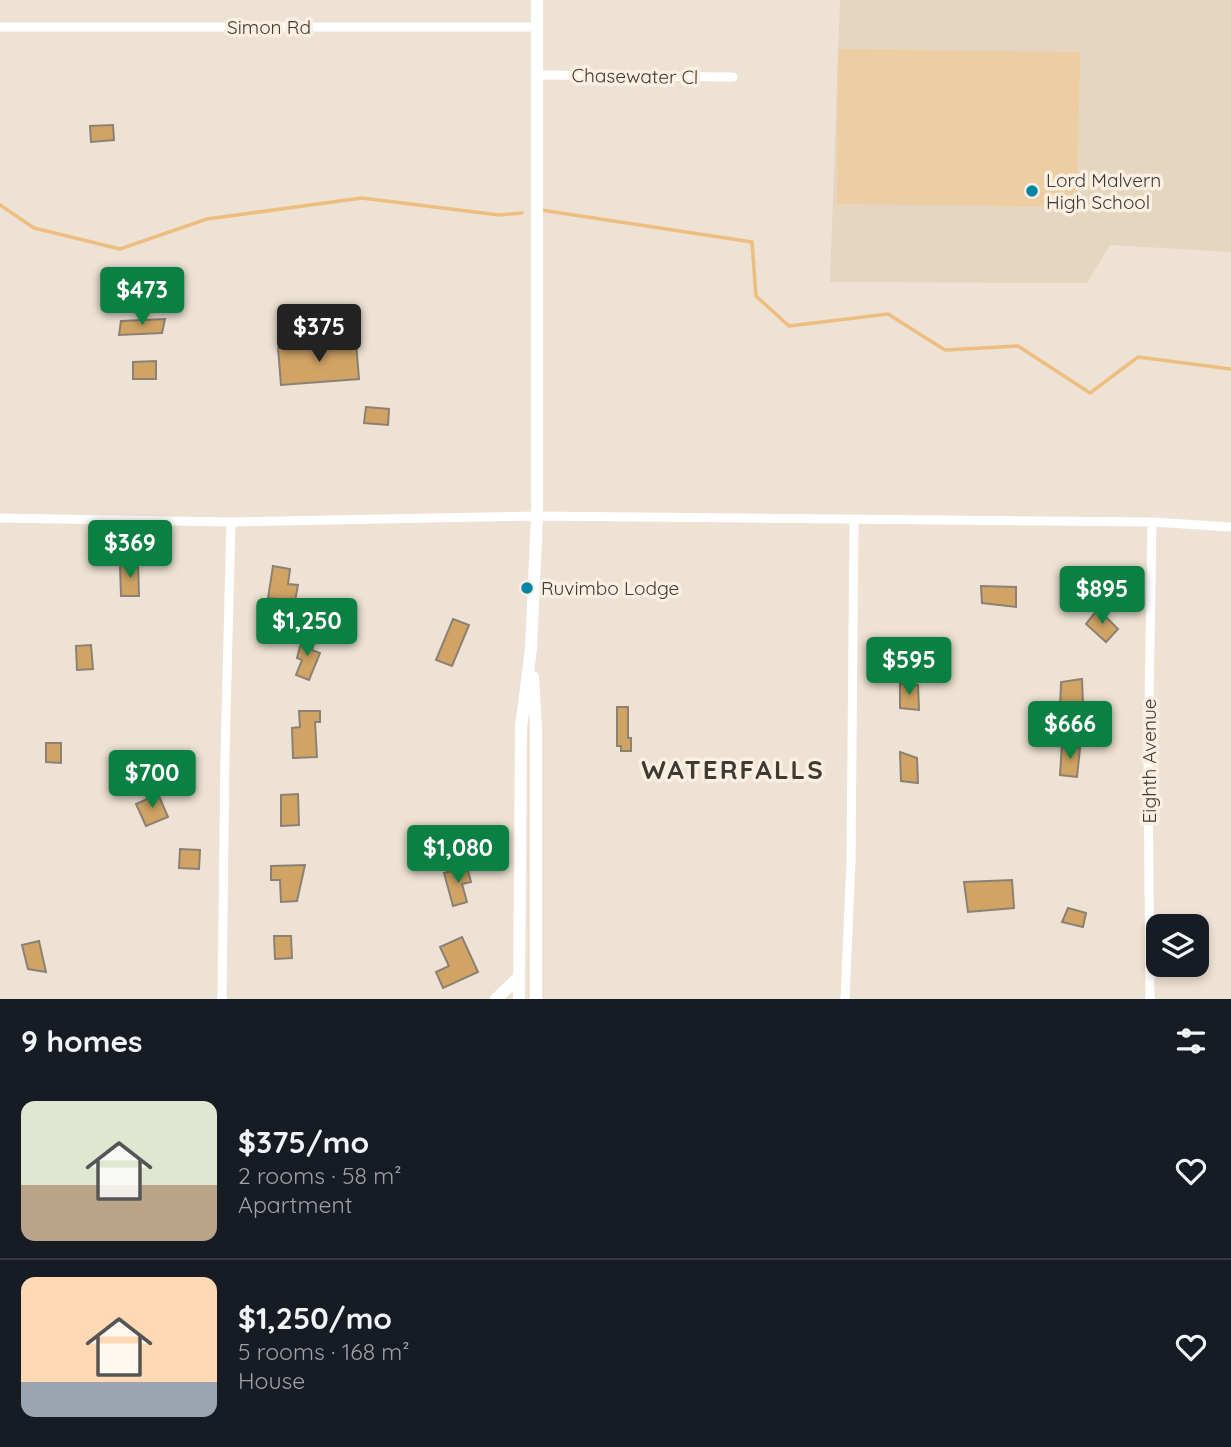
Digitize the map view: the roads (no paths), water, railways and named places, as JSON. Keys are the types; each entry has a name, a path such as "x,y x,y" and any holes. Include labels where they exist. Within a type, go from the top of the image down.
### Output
{"street":[{"path":"519,999 521,727 531,649 537,516 537,0"},
{"name":"Simon Rd","path":"0,27 537,27"},
{"name":"Chasewater Cl","path":"537,75 733,77"},
{"path":"0,519 231,522 537,516 1152,522 1231,527"},
{"path":"845,999 851,861 854,521"},
{"path":"222,999 231,522"},
{"name":"Eighth Avenue","path":"1150,999 1148,765 1152,522"},
{"path":"531,649 536,728 536,999"},
{"path":"496,999 519,977"}],"waterway":[{"path":"0,205 34,228 120,249 207,219 362,198 499,215 522,213"},
{"path":"541,210 752,242 756,296 789,326 888,314 945,350 1018,346 1090,393 1138,357 1231,369"}],"place":[{"name":"Lord Malvern High School","path":"1032,191"},
{"name":"Ruvimbo Lodge","path":"527,588"}],"district":[{"name":"WATERFALLS","path":"733,769"}]}
